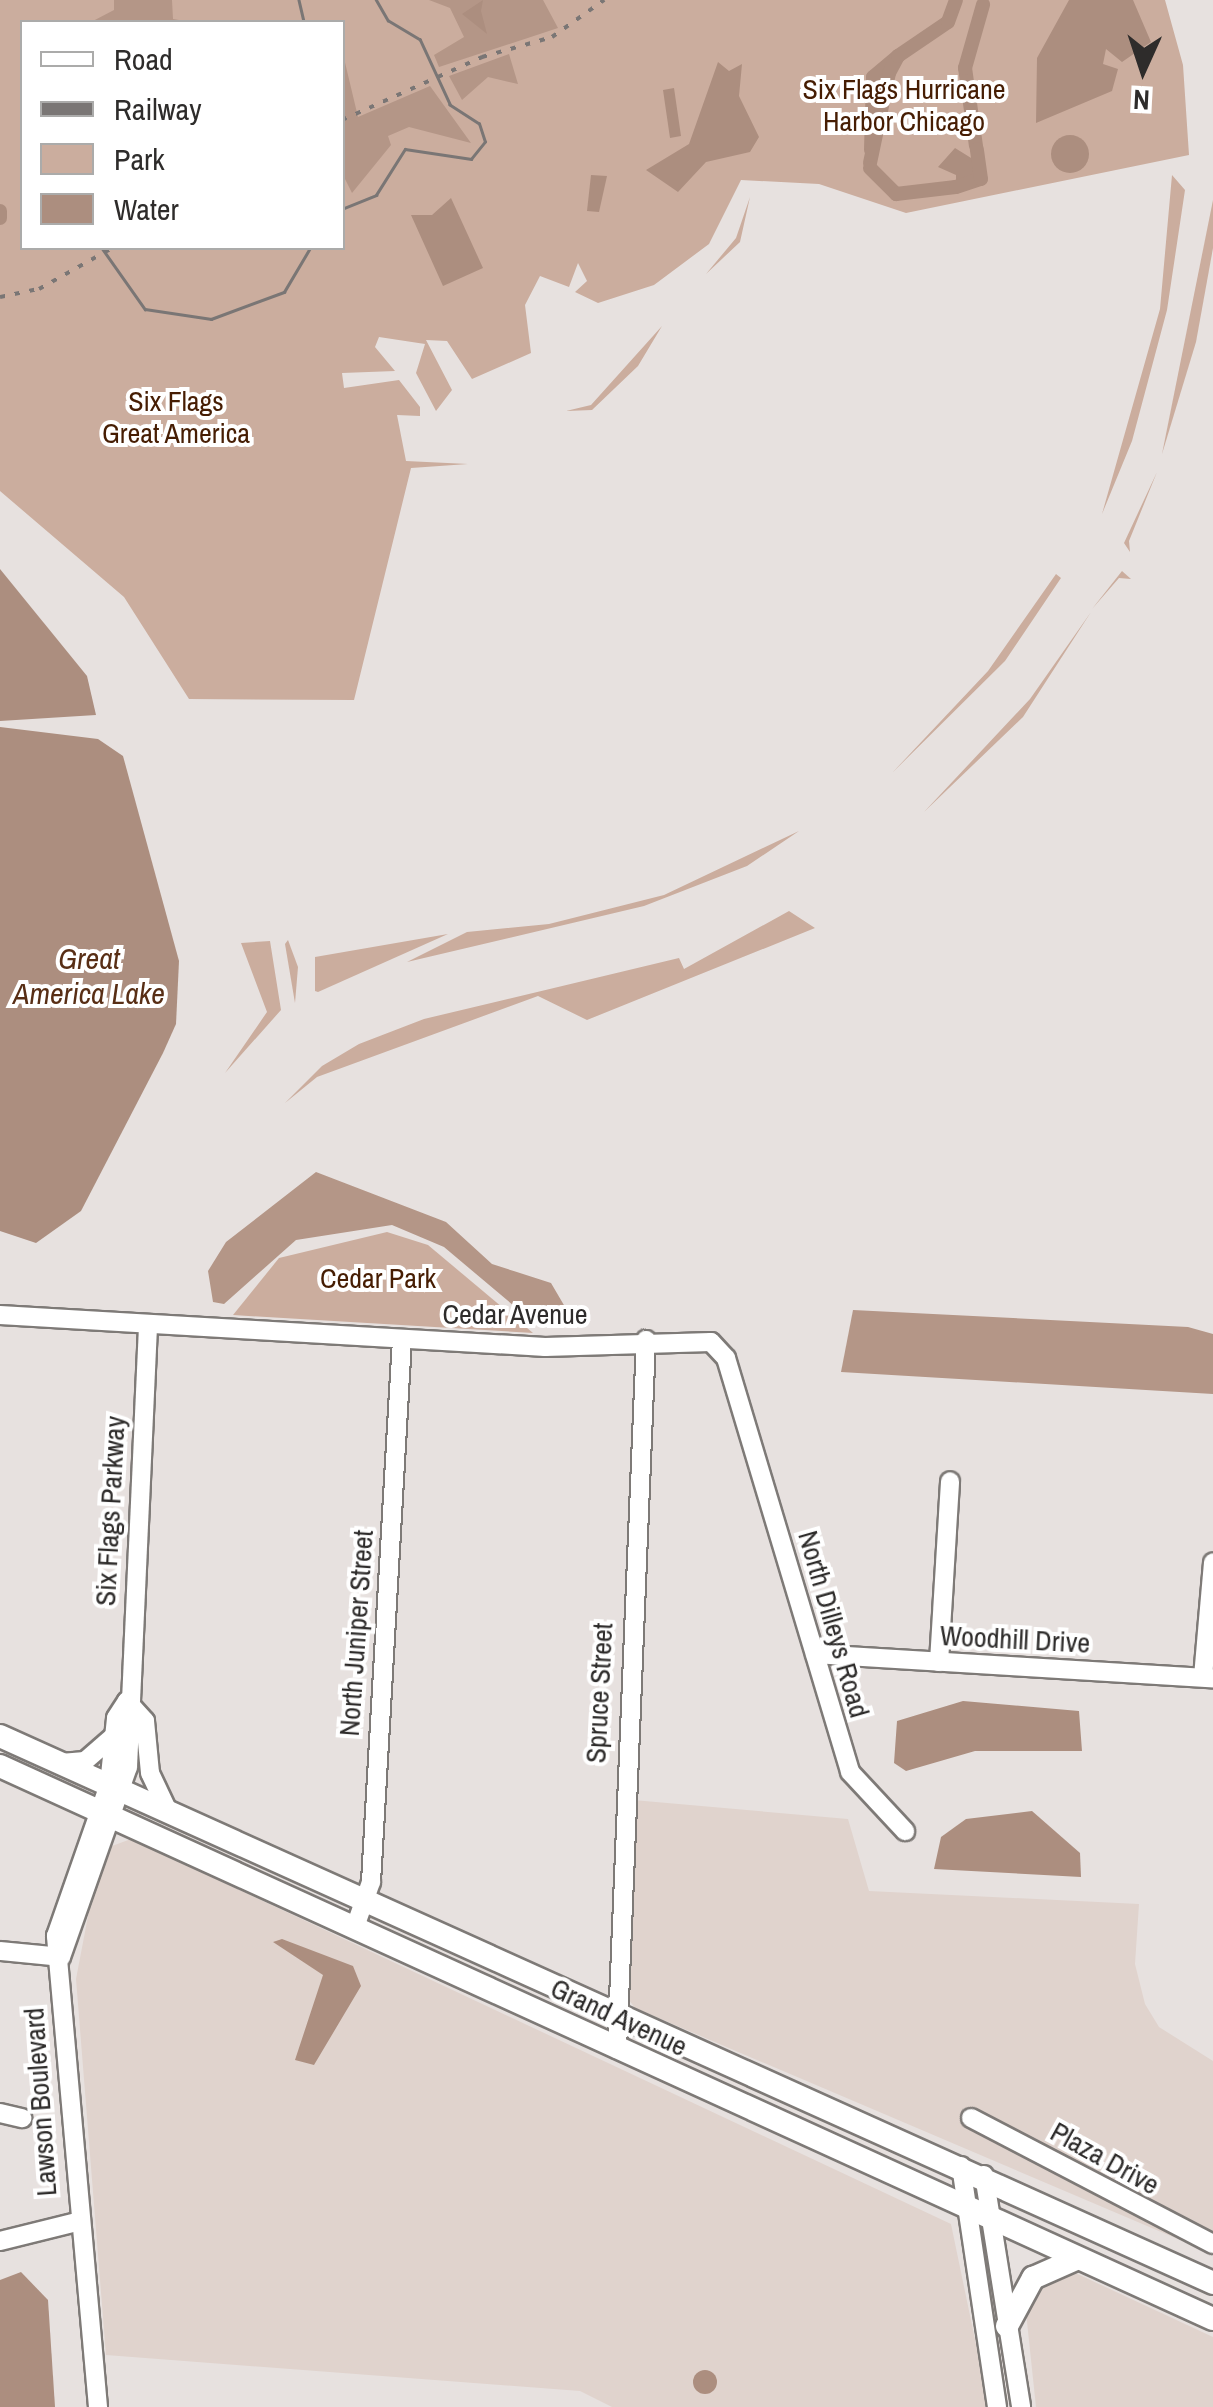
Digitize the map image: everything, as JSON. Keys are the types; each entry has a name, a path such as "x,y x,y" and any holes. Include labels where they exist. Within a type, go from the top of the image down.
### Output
{"main road":[{"name":"Grand Avenue","path":"0,1736 984,2175 1213,2282"},
{"name":"Grand Avenue","path":"0,1766 990,2217 1076,2260 1213,2319"},
{"path":"1007,2326 1032,2278 1076,2260"}],"street":[{"name":"Cedar Avenue","path":"0,1315 544,1347 646,1340 711,1342 726,1358 743,1412"},
{"name":"Six Flags Parkway","path":"115,1788 127,1701 148,1324"},
{"name":"North Juniper Street","path":"356,1927 366,1899 402,1340"},
{"name":"Spruce Street","path":"617,2049 646,1340"},
{"name":"North Dilleys Road","path":"743,1412 850,1772 906,1831"},
{"path":"938,1662 950,1481"},
{"path":"1208,1677 1213,1562"},
{"name":"Woodhill Drive","path":"815,1654 1208,1677"},
{"name":"Six Flags Parkway","path":"115,1788 115,1735 127,1701"},
{"name":"Six Flags Parkway","path":"127,1701 145,1721 150,1773 168,1811"},
{"path":"61,1763 85,1761 115,1735"},
{"name":"Lawson Boulevard","path":"0,2241 77,2222 60,1918 115,1788"},
{"path":"0,1951 61,1957"},
{"path":"0,2113 22,2118"},
{"name":"Plaza Drive","path":"971,2118 1213,2244"},
{"path":"961,2166 997,2407"},
{"path":"984,2175 1021,2407"},
{"path":"77,2222 98,2407"}],"shaded area":[{"path":"114,0 172,0 173,19 179,20 95,20 114,10"},
{"path":"429,0 543,0 558,28 439,67 434,55 464,37 450,8"},
{"path":"509,54 518,84 488,77 462,100 449,76"},
{"path":"345,62 358,117 430,86 471,143 409,127 388,136 391,145 352,193 345,179"},
{"path":"316,1172 446,1222 492,1264 551,1283 568,1312 555,1319 520,1311 444,1247 392,1225 296,1240 224,1304 213,1302 208,1271 226,1242"},
{"path":"853,1310 1188,1327 1213,1334 1213,1394 841,1372"},
{"path":"633,1800 848,1819 869,1891 1139,1904 1135,1964 1145,2004 1159,2027 1213,2061 1213,2254 635,2008 625,1995"},
{"path":"131,1839 951,2224 989,2407 612,2407 580,2391 106,2355 76,1979 93,1890 112,1846"},
{"path":"1071,2271 1213,2337 1213,2407 1036,2407 1026,2312 1037,2287"}],"green space":[{"name":"Six Flags Great America","path":"0,0 1165,0 1183,65 1189,155 906,213 819,184 741,180 709,244 654,285 598,303 575,292 587,281 578,263 569,287 540,276 525,305 531,353 472,379 447,341 426,340 452,390 436,411 416,373 425,344 379,337 375,347 395,371 342,373 344,388 399,380 420,407 420,416 397,415 406,461 468,464 411,468 354,700 189,699 124,597 0,491"},
{"path":"1172,175 1185,190 1167,310 1132,441 1102,514 1160,309"},
{"path":"750,197 740,242 706,274 736,238"},
{"path":"1213,200 1213,248 1196,342 1162,454"},
{"path":"662,326 638,366 592,410 566,411 591,405"},
{"path":"1157,472 1129,541 1130,552 1124,543"},
{"path":"1122,571 1131,579 1119,578 1092,609"},
{"path":"1056,574 1061,578 1005,661 892,773 988,671"},
{"path":"1091,612 1023,717 924,812 1030,699"},
{"path":"799,831 747,866 644,906 407,962 467,932 549,924 664,895"},
{"path":"789,911 815,928 587,1020 538,996 317,1077 285,1103 322,1066 359,1044 424,1019 679,958 684,969"},
{"path":"448,934 318,992 315,991 315,957"},
{"path":"288,940 298,967 295,1003 285,944"},
{"path":"270,941 281,1010 225,1073 267,1012 241,943"},
{"name":"Cedar Park","path":"387,1232 428,1245 533,1333 233,1315 279,1258"}],"water":[{"path":"483,0 481,11 487,34 462,14"},
{"path":"1069,0 1133,0 1151,42 1122,62 1106,49 1103,64 1118,69 1112,91 1036,123 1037,58"},
{"path":"718,62 729,71 742,64 739,96 759,137 750,152 706,162 678,192 646,170 689,144"},
{"path":"674,88 681,136 670,138 663,90"},
{"path":"1070,135 1084,140 1089,154 1084,168 1070,173 1056,168 1051,154 1056,140"},
{"path":"955,148 984,166 981,179 956,187 956,175 938,167"},
{"path":"591,175 607,176 599,212 587,211"},
{"path":"451,198 483,268 443,286 411,215 432,215"},
{"path":"0,569 87,676 96,715 0,721"},
{"name":"Great America Lake","path":"0,727 98,739 123,756 179,961 176,1024 163,1053 81,1211 36,1243 0,1231"},
{"path":"963,1701 1079,1711 1082,1751 975,1751 906,1771 894,1763 897,1721"},
{"path":"1032,1811 1080,1853 1081,1877 934,1869 941,1837 966,1819"},
{"path":"282,1939 353,1966 361,1986 314,2065 295,2060 323,1975 273,1942"},
{"path":"21,2272 48,2300 55,2407 0,2407 0,2280"},
{"path":"705,2370 717,2382 705,2394 693,2382"}],"waterway":[{"path":"870,163 889,73 898,56 948,22 956,0"},
{"path":"976,146 965,68 983,5"},
{"path":"871,150 873,77 898,56"},
{"path":"870,168 896,194 956,187 981,179 977,149"},
{"path":"0,211 0,218"}],"tram line":[{"path":"299,0 304,20"},
{"path":"345,208 376,195 405,149 471,159 485,142 479,124 450,105 420,40 388,21 376,0"},
{"path":"103,250 145,309 211,319 284,292 309,250"}],"railway":[{"path":"345,119 482,57 552,37 604,0"},
{"path":"0,297 39,289 108,250"}],"park label":[{"name":"Six Flags Hurricane Harbor Chicago","path":"904,105"}]}
